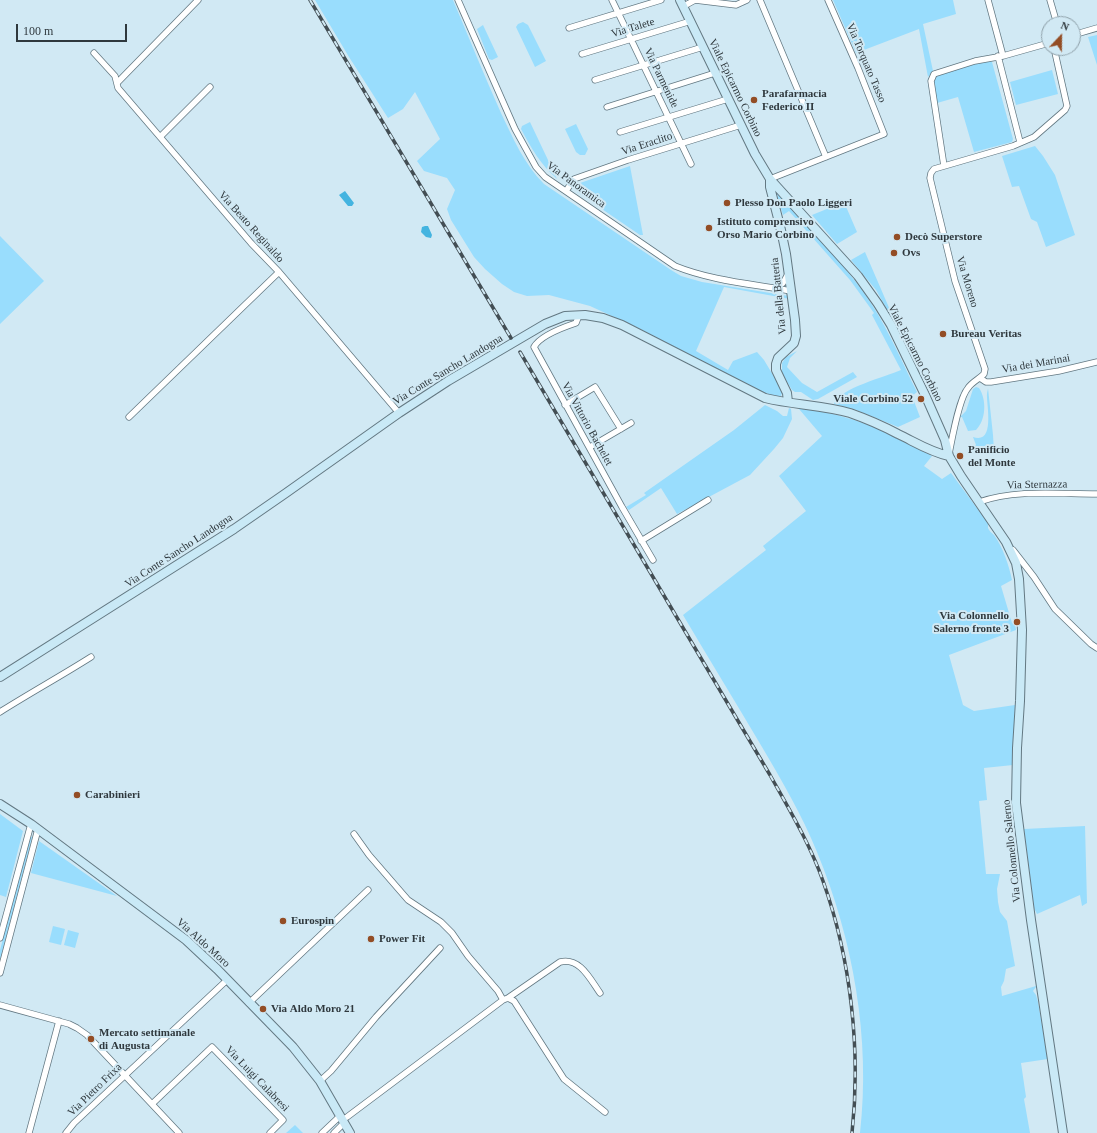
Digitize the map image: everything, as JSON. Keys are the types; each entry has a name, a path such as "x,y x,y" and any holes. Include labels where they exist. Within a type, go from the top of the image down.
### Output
{"main road":[{"name":"Viale Epicarmo Corbino","path":"682,3 755,154 770,179 858,276 878,304 948,439 949,456 979,502"},
{"name":"Via della Batteria","path":"770,179 770,187 782,230 795,320 796,336 794,343 778,358 776,364 776,370 787,393 788,402"},
{"name":"Via Conte Sancho Landogna","path":"0,677 234,529 399,412 448,381 545,324 565,316 579,315 603,318 622,325 765,398 818,406 849,413 883,426 933,452 949,456"},
{"name":"Via Colonnello Salerno","path":"979,502 1006,542 1016,563 1019,579 1022,630 1016,803 1031,920 1063,1133"},
{"name":"Via Aldo Moro","path":"2,804 186,940 293,1047 320,1081 350,1133"}],"street":[{"path":"116,83 198,0"},
{"name":"Via Panoramica","path":"458,0 515,129 536,167 545,177 675,266 706,276 791,291"},
{"name":"Via Parmenide","path":"612,0 691,164"},
{"path":"569,28 661,0"},
{"path":"682,3 695,0 736,5 747,0"},
{"path":"760,0 826,156 770,179"},
{"name":"Via Torquato Tasso","path":"826,156 884,134 858,68 828,0"},
{"path":"988,0 1020,142"},
{"path":"1050,0 1055,16"},
{"name":"Via Talete","path":"582,54 691,21"},
{"path":"1081,33 1097,28"},
{"path":"944,166 931,81 934,74 975,61 1041,45"},
{"path":"595,80 703,47"},
{"name":"Via Beato Reginaldo","path":"94,53 115,76 118,88 399,412"},
{"name":"Via Moreno","path":"980,378 984,374 985,369 955,281 930,178 932,170 1013,146 1034,137 1065,110 1067,106 1056,56"},
{"path":"607,107 715,73"},
{"path":"160,136 210,86"},
{"path":"620,132 728,99"},
{"name":"Via Eraclito","path":"566,191 574,179 741,125"},
{"path":"772,288 783,283 789,271"},
{"path":"129,417 279,272"},
{"name":"Via Vittorio Bachelet","path":"579,315 576,322 559,329 536,343 534,347 565,405 653,560"},
{"name":"Via dei Marinai","path":"980,378 986,382 992,382 1059,371 1097,362"},
{"path":"948,439 964,393 972,383 980,378"},
{"path":"565,405 595,387 621,429"},
{"path":"590,447 631,423"},
{"name":"Via Sternazza","path":"979,502 993,497 1014,494 1097,494"},
{"path":"641,540 708,500"},
{"path":"1006,542 1029,571 1055,609 1097,648"},
{"path":"1019,579 1029,571"},
{"path":"0,712 27,694 49,683 91,657"},
{"path":"0,938 34,827"},
{"path":"0,973 34,827"},
{"path":"354,834 369,855 408,900 440,922 452,934 468,956 498,991 506,999 514,1001 564,1079 605,1112"},
{"path":"249,1003 368,890"},
{"path":"320,1081 331,1071 376,1017 440,948"},
{"path":"322,1133 348,1117 506,999 560,962 567,961 580,966 600,993"},
{"name":"Via Pietro Frixa","path":"66,1133 74,1123 124,1075 226,980"},
{"path":"0,1005 59,1021 77,1028 87,1035 179,1133"},
{"path":"29,1133 59,1021"},
{"name":"Via Luigi Calabresi","path":"152,1104 212,1047 283,1120 270,1133"},
{"path":"334,1133 342,1120"}],"shaded area":[{"path":"315,0 453,0 510,132 525,159 544,184 681,276 702,282 789,296 790,299 724,287 696,351 728,370 733,361 757,352 764,360 782,390 781,396 774,396 755,389 638,328 590,306 549,295 527,296 514,292 502,284 474,257 451,220 447,209 455,190 447,178 424,171 417,161 440,139 415,92 403,109 388,118"},
{"path":"833,0 953,0 956,14 923,24 933,71 928,77 919,29 856,53"},
{"path":"523,22 528,25 546,61 535,67 516,27 518,24"},
{"path":"483,25 498,57 492,60 489,59 477,29"},
{"path":"1097,35 1097,65 1088,37"},
{"path":"987,61 992,62 1013,139 1012,142 974,152 958,97 937,103 933,80 935,77 959,68"},
{"path":"1052,70 1058,94 1016,105 1010,82"},
{"path":"530,122 557,179 537,156 521,129 522,126"},
{"path":"576,124 588,149 585,155 580,155 576,152 565,129"},
{"path":"1035,146 1055,175 1075,235 1046,247 1037,222 1031,219 1019,186 1012,187 1002,156"},
{"path":"630,166 643,235 640,235 577,192 577,187 580,183"},
{"path":"345,191 354,203 352,206 348,206 339,195"},
{"path":"776,191 842,264 878,314 917,392 912,396 920,417 898,427 856,410 834,404 838,398 853,388 901,370 872,315 874,313 850,280 789,211 783,215"},
{"path":"844,202 857,232 837,244 812,215"},
{"path":"428,226 432,235 431,238 426,237 421,232 422,227"},
{"path":"0,236 44,281 0,324"},
{"path":"865,252 890,310 888,311 876,290 851,260"},
{"path":"797,351 790,358 787,367 802,383 817,392 853,372 857,377 818,399 813,400 801,392 795,392 792,390 782,374 782,363 786,357"},
{"path":"976,387 979,388 983,398 984,410 982,421 976,430 968,431 962,417 960,417 966,411 973,389"},
{"path":"988,388 994,452 992,452 992,454 985,455 984,450 973,451 971,447 976,445 973,437 980,438 985,435 987,429"},
{"path":"765,405 783,416 787,416 789,408 791,409 792,419 783,438 750,475 677,514 661,488 629,510 626,507 646,495 644,493 734,430"},
{"path":"804,408 838,415 871,426 902,439 932,456 924,466 942,479 951,473 988,523 988,529 997,540 1007,563 1012,580 1001,586 1012,623 1015,623 1016,630 949,655 963,705 974,711 1015,705 1013,765 984,768 987,800 979,801 986,874 1000,874 997,889 998,902 1000,912 1007,921 1015,966 1006,969 1004,981 1001,987 1002,996 1036,986 1033,991 1038,1002 1048,1059 1021,1063 1026,1097 1024,1099 1030,1133 860,1133 863,1098 861,1026 849,954 830,885 811,838 791,798 683,615 766,550 763,546 806,511 779,476 822,436 799,409"},
{"path":"0,814 23,831 6,897 0,895"},
{"path":"1085,826 1087,903 1082,906 1080,895 1037,914 1034,908 1024,829"},
{"path":"30,837 32,838 0,960 0,950"},
{"path":"39,841 117,896 31,873"},
{"path":"53,926 65,929 61,945 49,942"},
{"path":"68,930 79,933 75,948 64,945"},
{"path":"295,1125 303,1133 286,1133"}],"railway":[{"path":"310,0 511,338"},
{"path":"520,352 770,775 799,827 818,867 833,911 847,973 854,1038 855,1070 852,1133"}],"place":[{"name":"Parafarmacia Federico II","path":"754,100"},
{"name":"Plesso Don Paolo Liggeri","path":"727,203"},
{"name":"Istituto comprensivo Orso Mario Corbino","path":"709,228"},
{"name":"Decò Superstore","path":"897,237"},
{"name":"Ovs","path":"894,253"},
{"name":"Bureau Veritas","path":"943,334"},
{"name":"Viale Corbino 52","path":"921,399"},
{"name":"Panificio del Monte","path":"960,456"},
{"name":"Via Colonnello Salerno fronte 3","path":"1017,622"},
{"name":"Carabinieri","path":"77,795"},
{"name":"Eurospin","path":"283,921"},
{"name":"Power Fit","path":"371,939"},
{"name":"Via Aldo Moro 21","path":"263,1009"},
{"name":"Mercato settimanale di Augusta","path":"91,1039"}]}
